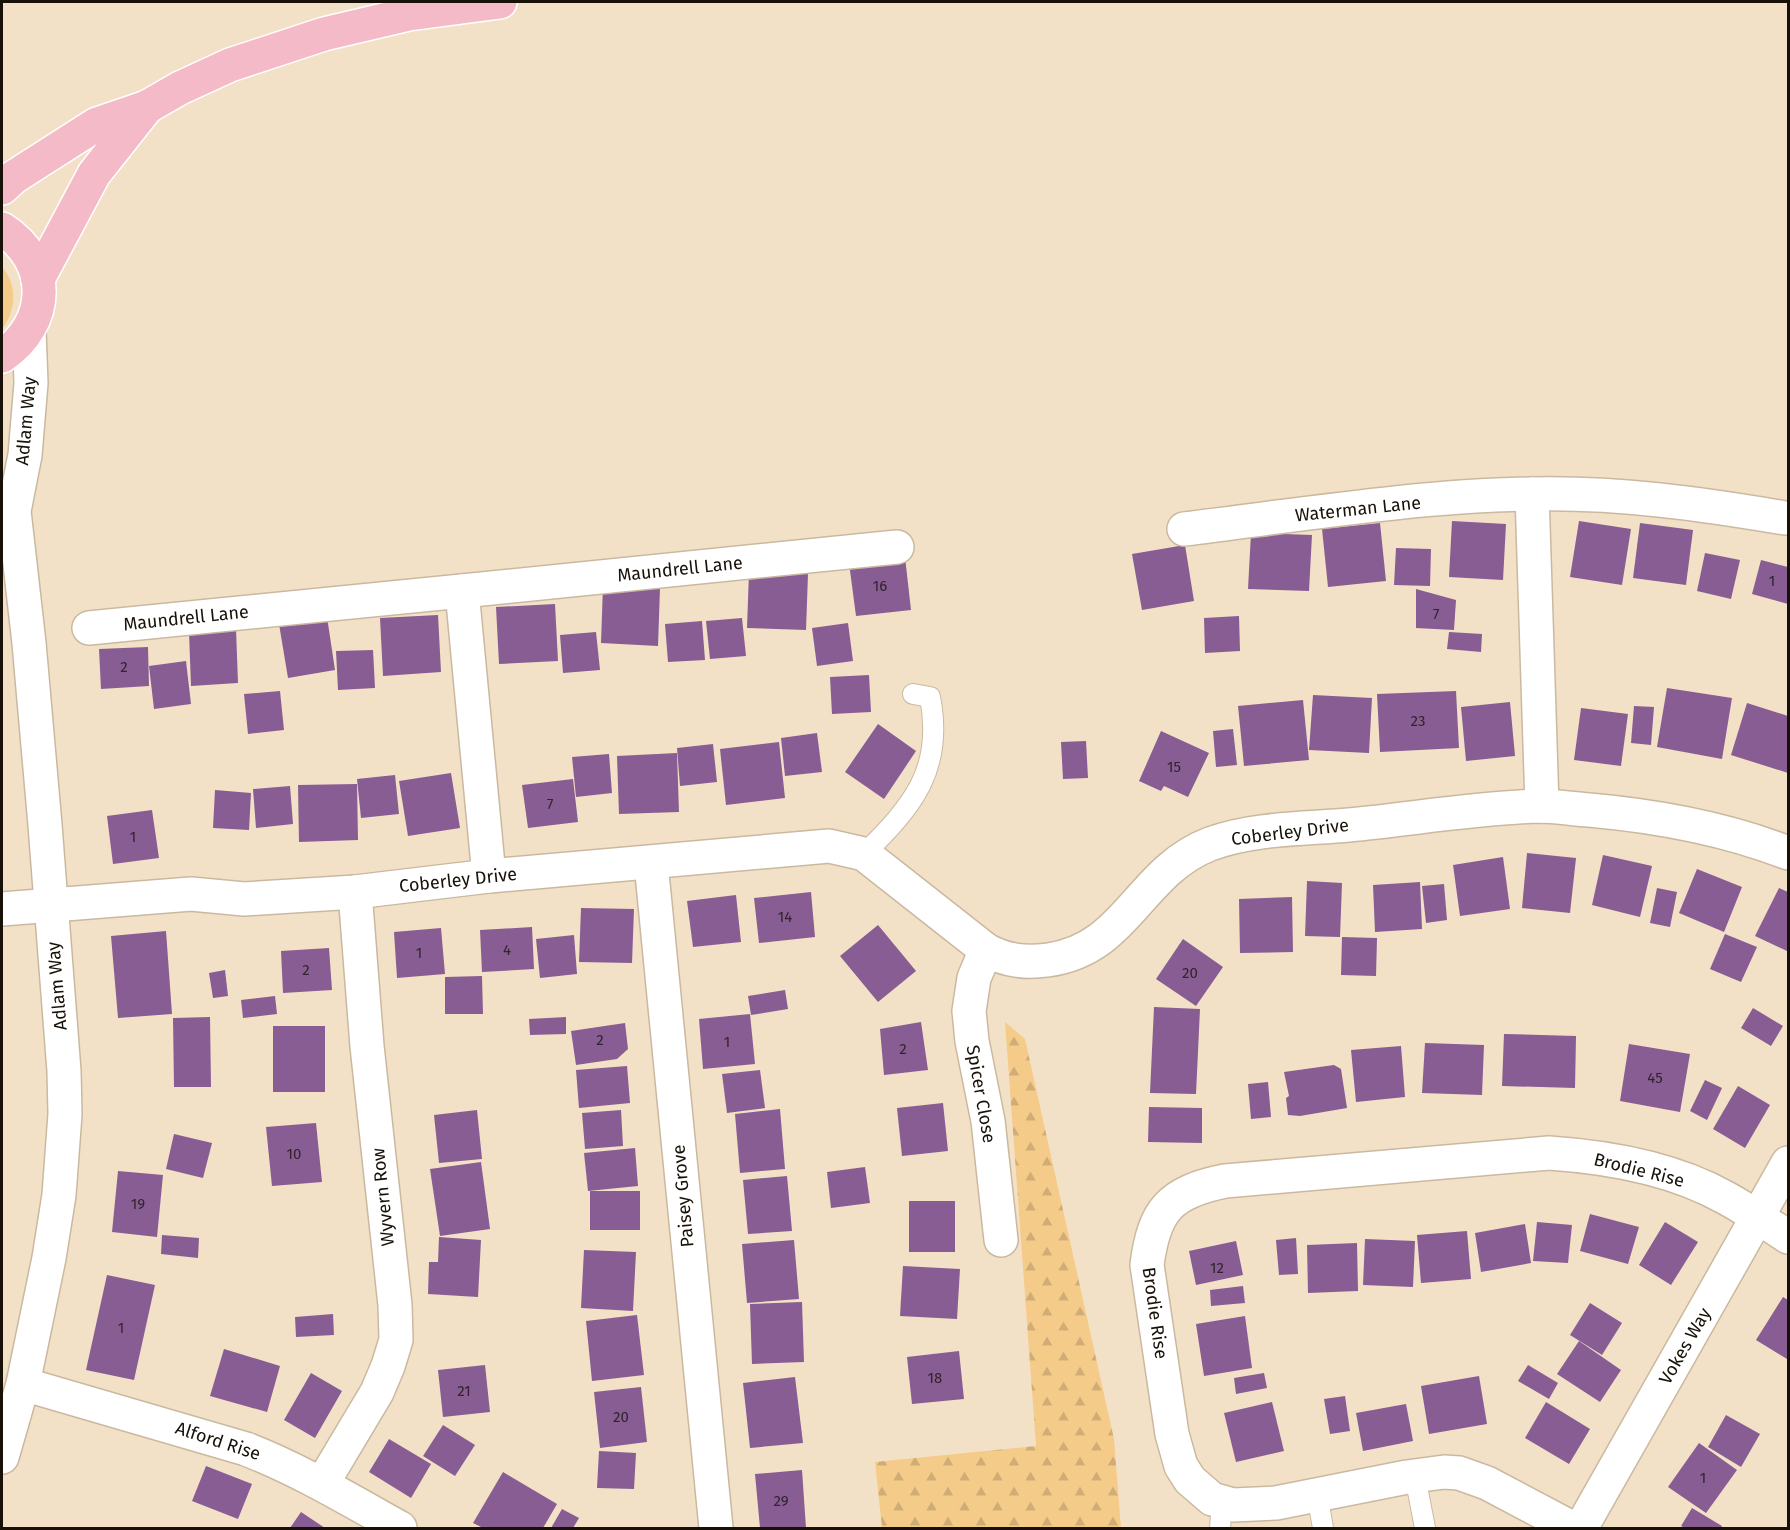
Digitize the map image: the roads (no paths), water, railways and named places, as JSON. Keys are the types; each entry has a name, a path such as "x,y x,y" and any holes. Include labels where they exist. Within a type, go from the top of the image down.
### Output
{"main road":[{"path":"2,188 14,177 98,124 147,107 221,69 314,37 409,14 500,2"},
{"path":"38,279 94,174 147,107"},
{"path":"2,229 22,245 35,267 39,297 36,314 29,330 15,347 2,356"}],"street":[{"name":"Adlam Way","path":"2,1457 23,1384 49,1258 59,1196 65,1114 64,1071 29,643 8,500 25,455 31,383 29,330"},
{"name":"Waterman Lane","path":"1184,529 1419,502 1532,494 1594,495 1706,505 1785,518"},
{"path":"1532,494 1542,806"},
{"name":"Maundrell Lane","path":"89,628 897,547"},
{"path":"462,591 489,876"},
{"name":"Coberley Drive","path":"2,909 191,894 244,899 355,892 489,876 829,846 864,854 986,950 1018,961 1060,958 1098,944 1170,868 1209,844 1282,830 1542,806 1657,817 1711,828 1788,853"},
{"name":"Paisey Grove","path":"651,863 717,1528"},
{"name":"Wyvern Row","path":"322,1484 377,1392 396,1340 395,1305 367,1046 355,892"},
{"name":"Spicer Close","path":"986,950 974,978 969,1011 972,1041 988,1120 1001,1240"},
{"name":"Brodie Rise","path":"1572,1528 1473,1476 1443,1472 1249,1505 1221,1516 1181,1466 1173,1434 1147,1265 1156,1226 1165,1211 1178,1197 1194,1187 1225,1181 1549,1153 1603,1158 1654,1171 1724,1197 1788,1237"},
{"name":"Vokes Way","path":"1581,1528 1788,1163"},
{"name":"Alford Rise","path":"23,1384 236,1446 280,1462 400,1528"}],"lane":[{"path":"864,854 894,825 924,783 932,752 934,720 930,697 913,694"},
{"path":"1415,1476 1425,1528"},
{"path":"1317,1494 1323,1528"}]}
